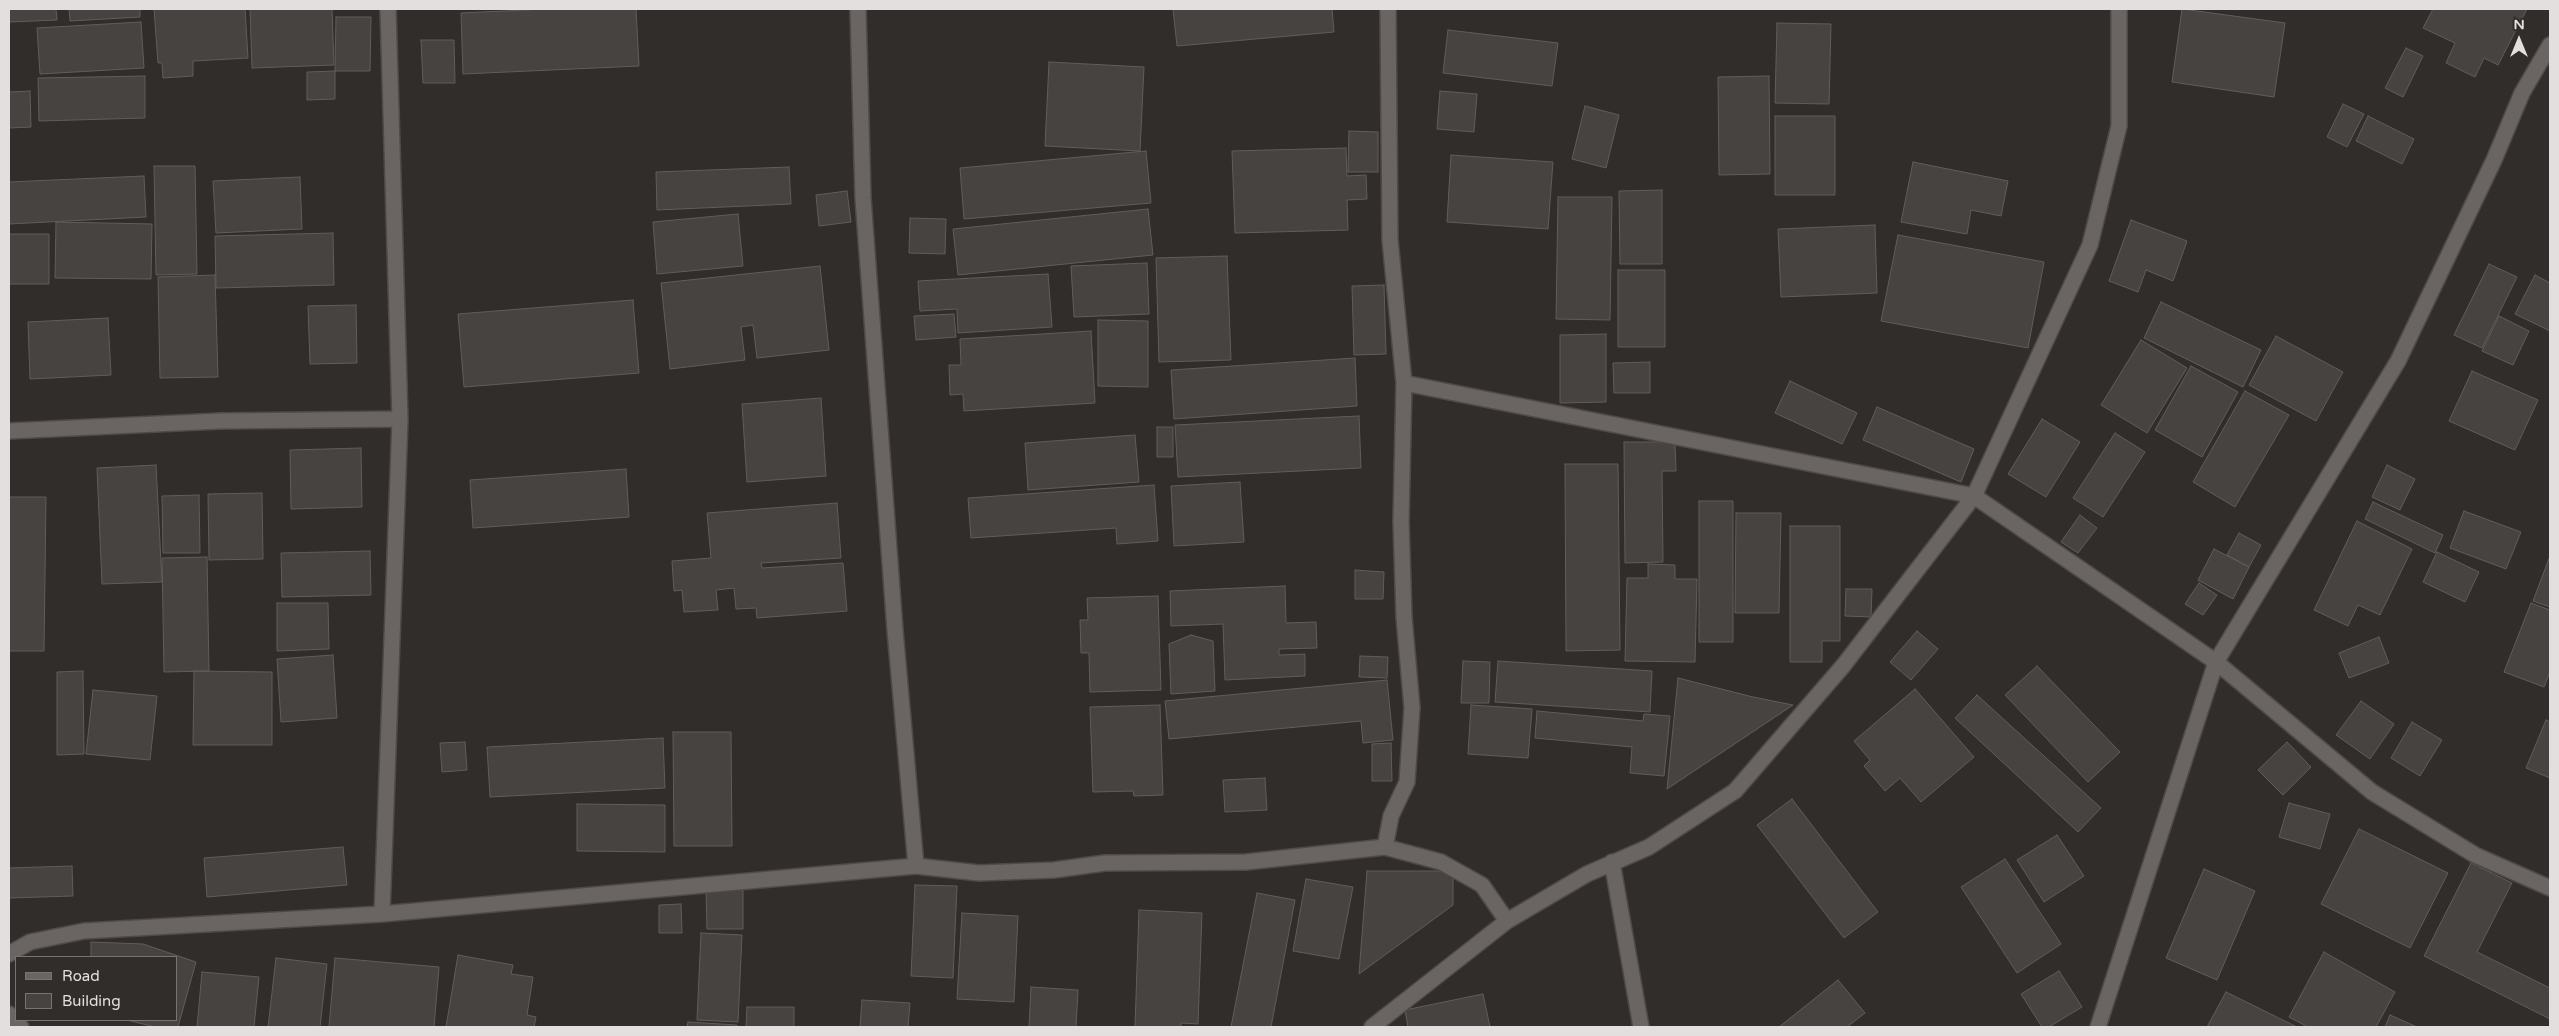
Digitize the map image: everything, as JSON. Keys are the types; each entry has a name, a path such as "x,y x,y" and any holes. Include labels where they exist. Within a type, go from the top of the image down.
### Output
{"street":[{"path":"382,914 400,419 388,9"},
{"path":"858,9 863,198 895,630 916,866"},
{"path":"1385,848 1391,816 1407,782 1412,708 1404,617 1401,522 1404,383 1390,240 1388,9"},
{"path":"1372,1027 1507,921 1612,862 1649,847 1735,791 1843,666 1974,496 2090,246 2119,126 2119,9"},
{"path":"2098,1027 2216,662 2398,361 2494,160 2522,93 2550,45"},
{"path":"1404,383 1974,496 2216,662 2372,792 2475,855 2550,888"},
{"path":"9,431 220,421 400,419"},
{"path":"9,954 30,942 84,931 382,914 916,866 979,872 1054,870 1105,863 1246,862 1385,848 1440,862 1482,885 1507,921"},
{"path":"1612,862 1641,1027"}],"building":[{"path":"9,9 56,9 57,20 9,22"},
{"path":"69,9 140,9 140,17 70,21"},
{"path":"154,9 245,9 248,58 193,61 193,76 163,78 162,63 158,63"},
{"path":"250,9 332,9 334,65 252,68"},
{"path":"547,9 636,9 639,66 463,74 461,13"},
{"path":"1173,9 1332,9 1334,32 1177,46"},
{"path":"2182,9 2285,23 2274,97 2172,82"},
{"path":"2433,9 2527,9 2498,65 2484,58 2475,77 2446,63 2455,43 2423,28"},
{"path":"336,17 371,17 370,71 335,71"},
{"path":"141,22 144,68 40,74 37,28"},
{"path":"1777,23 1831,24 1829,104 1775,103"},
{"path":"1448,30 1558,43 1552,86 1443,73"},
{"path":"421,40 454,40 455,83 423,83"},
{"path":"2406,48 2423,56 2403,97 2385,88"},
{"path":"1049,62 1144,67 1140,151 1045,146"},
{"path":"335,71 335,99 307,100 307,72"},
{"path":"145,76 145,118 39,121 38,78"},
{"path":"1769,76 1770,174 1719,175 1718,77"},
{"path":"30,91 31,127 9,128 9,92"},
{"path":"1440,91 1477,94 1474,132 1437,129"},
{"path":"2343,104 2364,114 2347,147 2327,137"},
{"path":"1585,106 1619,115 1606,168 1572,159"},
{"path":"1775,116 1835,116 1835,195 1775,195"},
{"path":"2368,116 2414,139 2402,164 2356,141"},
{"path":"1349,131 1378,132 1378,172 1348,172"},
{"path":"1346,148 1347,176 1366,175 1367,199 1347,200 1348,230 1235,233 1232,151"},
{"path":"1146,151 1151,203 964,219 960,168"},
{"path":"1451,155 1553,162 1548,229 1447,222"},
{"path":"1913,162 2008,181 2001,216 1971,210 1967,234 1901,222"},
{"path":"154,166 195,166 197,274 156,275"},
{"path":"789,167 791,204 657,210 656,172"},
{"path":"144,176 146,217 9,224 9,182"},
{"path":"300,177 302,229 216,233 213,181"},
{"path":"1662,190 1662,264 1620,264 1619,191"},
{"path":"847,191 851,222 819,226 816,195"},
{"path":"1558,197 1612,197 1610,320 1556,319"},
{"path":"1148,209 1153,255 958,275 953,229"},
{"path":"738,214 743,266 657,274 653,222"},
{"path":"910,218 946,219 945,254 909,253"},
{"path":"2131,220 2187,241 2173,281 2146,270 2138,292 2109,281"},
{"path":"56,222 152,224 151,279 55,278"},
{"path":"1875,225 1877,293 1781,297 1778,229"},
{"path":"333,233 334,285 216,288 215,236"},
{"path":"9,234 49,234 49,284 9,284"},
{"path":"1898,235 2044,262 2028,348 1881,321"},
{"path":"1227,256 1231,360 1159,362 1156,258"},
{"path":"1147,263 1149,314 1074,317 1071,266"},
{"path":"2489,264 2517,277 2482,348 2454,335"},
{"path":"820,266 829,350 757,358 753,325 741,327 745,360 670,369 661,283"},
{"path":"1618,270 1665,270 1665,347 1618,347"},
{"path":"1048,274 1052,327 958,333 957,309 920,311 918,281"},
{"path":"215,275 218,377 160,378 158,277"},
{"path":"2535,275 2550,283 2550,331 2515,314"},
{"path":"1384,285 1386,354 1354,355 1352,286"},
{"path":"633,300 639,373 464,387 458,314"},
{"path":"2161,302 2261,350 2243,387 2144,338"},
{"path":"356,305 357,363 310,364 308,306"},
{"path":"954,314 956,337 916,340 914,316"},
{"path":"2499,316 2529,331 2513,365 2482,351"},
{"path":"108,318 111,375 30,379 28,322"},
{"path":"1098,320 1148,321 1148,387 1098,386"},
{"path":"1091,331 1095,403 964,411 963,394 950,395 949,365 961,365 960,339"},
{"path":"1606,334 1606,402 1560,403 1560,335"},
{"path":"2276,336 2343,372 2316,421 2249,385"},
{"path":"2141,340 2187,368 2147,433 2101,405"},
{"path":"1355,358 1357,406 1174,419 1171,370"},
{"path":"1650,362 1650,393 1614,393 1613,363"},
{"path":"2191,366 2238,392 2202,457 2155,430"},
{"path":"2472,371 2538,400 2515,450 2449,421"},
{"path":"1790,381 1857,413 1842,444 1775,413"},
{"path":"2245,391 2289,415 2235,507 2193,482"},
{"path":"821,398 826,476 747,482 742,404"},
{"path":"1877,407 1974,449 1961,482 1863,440"},
{"path":"1359,416 1361,468 1178,477 1175,425"},
{"path":"2042,419 2080,442 2046,497 2008,474"},
{"path":"1157,427 1173,427 1173,457 1157,457"},
{"path":"2115,433 2145,452 2103,517 2073,498"},
{"path":"1135,435 1139,482 1028,490 1025,443"},
{"path":"1624,442 1675,442 1676,471 1662,471 1663,562 1625,563"},
{"path":"361,448 362,507 291,509 290,450"},
{"path":"1565,464 1618,464 1620,650 1566,651"},
{"path":"156,465 162,582 102,584 97,468"},
{"path":"2387,465 2415,479 2400,510 2372,497"},
{"path":"626,469 629,517 473,528 470,480"},
{"path":"1240,482 1244,542 1174,546 1171,486"},
{"path":"1154,485 1158,541 1117,544 1116,528 971,538 968,498"},
{"path":"262,493 263,559 209,560 208,494"},
{"path":"199,495 200,553 163,553 162,496"},
{"path":"9,497 46,497 44,651 9,651"},
{"path":"1699,501 1733,501 1733,642 1699,642"},
{"path":"2373,502 2443,535 2435,553 2365,519"},
{"path":"837,503 841,558 761,563 762,568 843,563 847,611 757,618 756,608 736,609 734,588 716,590 718,610 684,612 682,590 674,591 672,561 711,558 707,513"},
{"path":"2464,511 2521,532 2506,569 2450,548"},
{"path":"1736,513 1781,513 1779,613 1735,613"},
{"path":"2080,515 2097,528 2078,553 2061,542"},
{"path":"2357,521 2412,549 2380,615 2358,605 2348,626 2314,610"},
{"path":"1790,526 1840,526 1840,641 1822,641 1822,662 1790,662"},
{"path":"2239,533 2261,545 2249,567 2227,555"},
{"path":"2214,549 2249,567 2233,599 2198,580"},
{"path":"370,551 371,595 282,597 281,553"},
{"path":"2437,552 2479,572 2465,602 2423,582"},
{"path":"2550,556 2550,607 2533,601"},
{"path":"207,557 209,671 164,672 162,558"},
{"path":"1648,564 1675,565 1675,579 1697,579 1695,662 1625,661 1627,578 1648,578"},
{"path":"1355,570 1384,572 1383,599 1355,599"},
{"path":"2199,583 2217,595 2203,615 2185,604"},
{"path":"1285,586 1286,623 1316,622 1317,648 1279,649 1279,655 1305,654 1305,676 1225,680 1223,624 1171,626 1170,591"},
{"path":"1846,589 1872,589 1871,617 1845,616"},
{"path":"1158,596 1161,690 1090,692 1089,653 1081,653 1080,620 1088,620 1087,598"},
{"path":"277,603 328,603 329,649 277,651"},
{"path":"2531,603 2550,610 2550,672 2544,687 2504,672"},
{"path":"1917,631 1938,649 1911,680 1890,662"},
{"path":"1191,635 1213,641 1215,691 1171,694 1169,644"},
{"path":"2379,637 2389,663 2349,678 2339,653"},
{"path":"333,655 337,718 281,722 277,659"},
{"path":"1360,656 1388,657 1387,678 1359,677"},
{"path":"1463,661 1490,662 1489,703 1461,703"},
{"path":"1498,661 1652,671 1650,712 1495,702"},
{"path":"2037,666 2120,752 2088,782 2005,695"},
{"path":"83,671 84,754 57,755 57,672"},
{"path":"194,671 272,672 272,745 193,745"},
{"path":"1678,678 1753,697 1793,705 1667,789"},
{"path":"1387,680 1393,740 1363,743 1361,721 1169,739 1165,701"},
{"path":"1915,689 1974,757 1921,802 1900,778 1885,791 1864,766 1870,760 1854,741"},
{"path":"93,690 157,696 150,760 86,754"},
{"path":"1977,695 2101,808 2078,832 1955,718"},
{"path":"2361,701 2394,724 2370,759 2336,735"},
{"path":"1160,705 1163,795 1134,796 1133,791 1093,792 1090,707"},
{"path":"1471,705 1532,709 1528,758 1468,754"},
{"path":"1537,711 1643,721 1644,714 1670,716 1664,776 1630,773 1632,747 1535,738"},
{"path":"2546,720 2550,722 2550,778 2526,768"},
{"path":"2412,722 2442,740 2420,776 2391,758"},
{"path":"673,732 731,732 732,846 674,846"},
{"path":"663,738 665,788 490,797 487,747"},
{"path":"465,742 467,770 442,772 440,743"},
{"path":"2287,742 2311,767 2283,795 2258,770"},
{"path":"1391,743 1392,781 1372,781 1372,744"},
{"path":"1265,778 1267,810 1225,812 1223,780"},
{"path":"1792,799 1878,912 1844,938 1757,825"},
{"path":"2289,803 2330,814 2320,849 2279,837"},
{"path":"577,804 665,805 665,852 577,851"},
{"path":"2359,829 2448,873 2410,948 2321,904"},
{"path":"2057,835 2084,876 2044,902 2017,860"},
{"path":"343,847 347,885 207,897 204,858"},
{"path":"2005,859 2061,944 2017,973 1961,887"},
{"path":"2471,863 2512,883 2477,952 2550,988 2550,1019 2424,956"},
{"path":"72,866 73,896 9,898 9,868"},
{"path":"2204,869 2255,891 2217,980 2166,958"},
{"path":"1367,871 1453,871 1453,905 1359,974"},
{"path":"1306,879 1353,887 1339,959 1293,951"},
{"path":"915,885 957,886 953,978 911,976"},
{"path":"743,890 743,929 707,929 706,891"},
{"path":"1257,893 1295,900 1271,1027 1231,1027"},
{"path":"681,904 682,933 659,933 659,905"},
{"path":"1139,910 1202,913 1198,1024 1181,1023 1181,1027 1135,1027"},
{"path":"962,913 1018,916 1014,1002 957,999"},
{"path":"701,933 742,935 738,1022 697,1020"},
{"path":"91,942 143,944 196,962 178,1027 155,1027 131,1021 178,1021 178,956 91,956"},
{"path":"2324,952 2395,992 2376,1027 2308,1027 2289,1017"},
{"path":"458,955 513,965 511,974 533,977 527,1015 536,1017 534,1027 446,1027"},
{"path":"276,958 327,964 320,1027 268,1027"},
{"path":"335,958 439,967 434,1027 329,1027"},
{"path":"2059,971 2082,1007 2049,1027 2042,1027 2021,994"},
{"path":"202,972 259,977 254,1027 197,1027"},
{"path":"1838,980 1865,1013 1847,1027 1779,1027"},
{"path":"1031,987 1078,990 1076,1027 1029,1027"},
{"path":"2226,992 2297,1027 2207,1027"},
{"path":"1483,994 1490,1027 1408,1027 1405,1010"},
{"path":"862,1000 910,1003 908,1027 860,1027"},
{"path":"747,1007 794,1007 794,1027 746,1027"},
{"path":"2390,1015 2417,1027 2385,1027"},
{"path":"688,1022 737,1025 737,1027 687,1027"}]}
